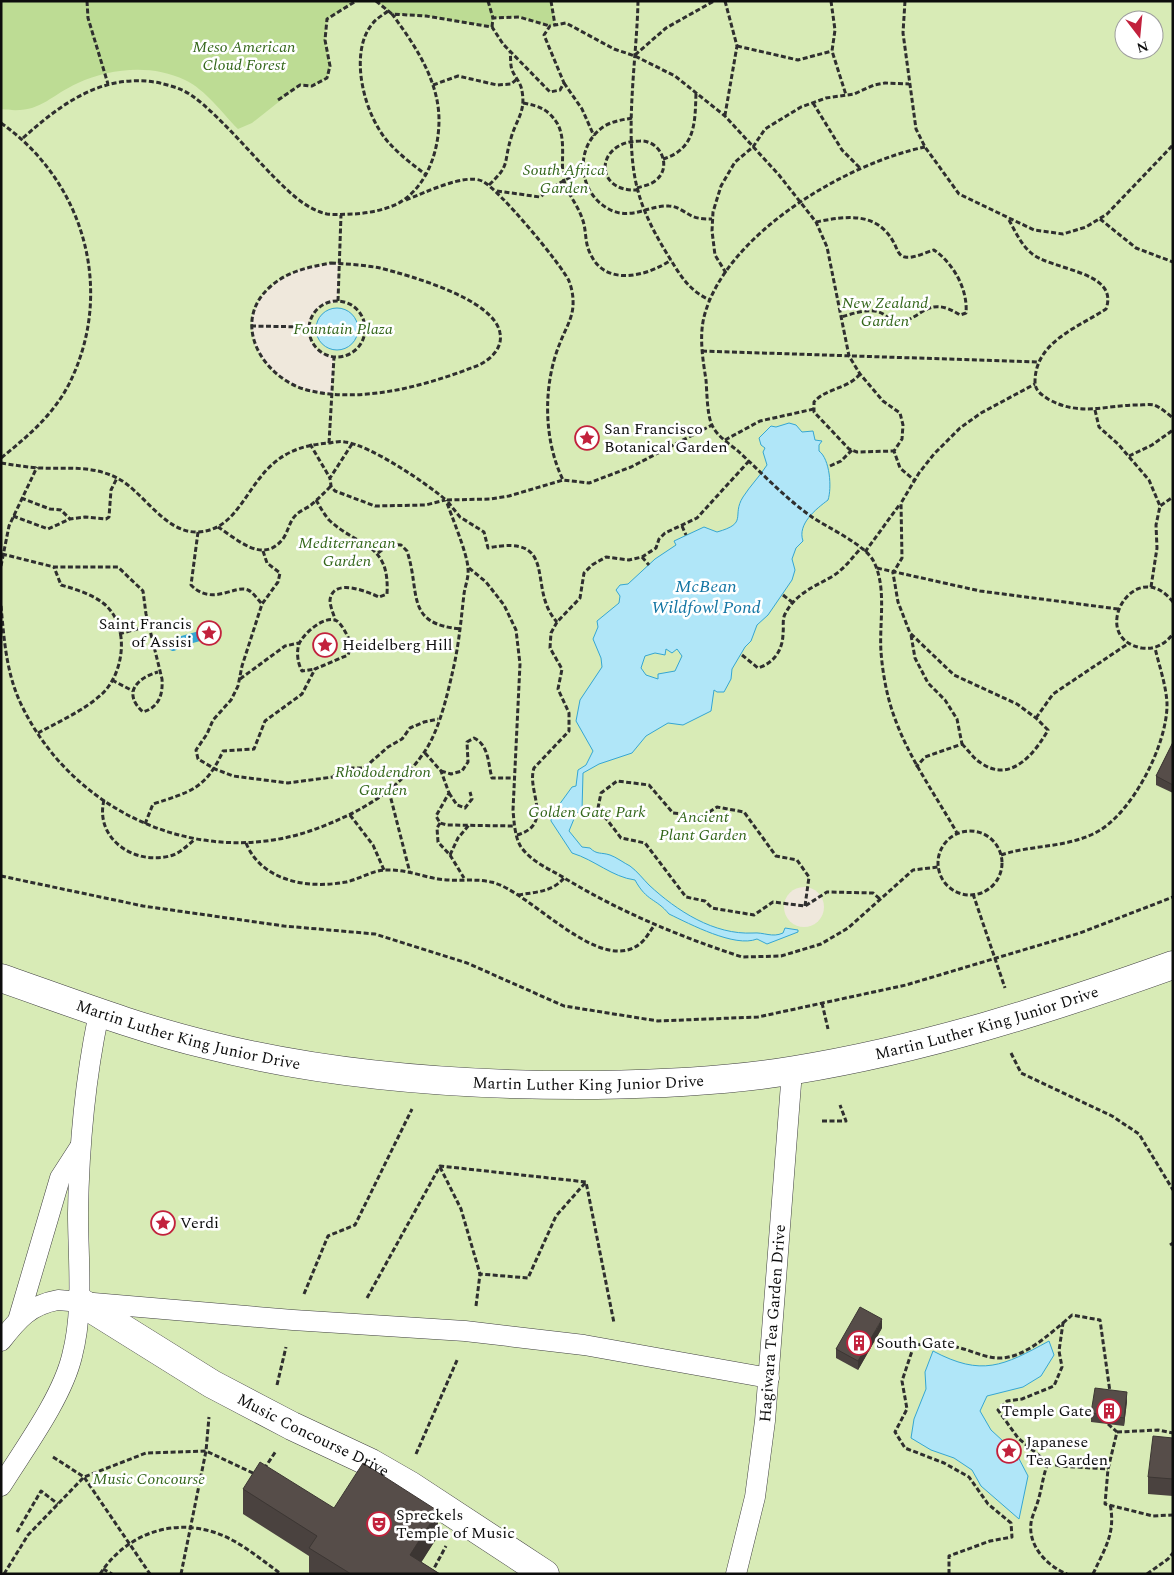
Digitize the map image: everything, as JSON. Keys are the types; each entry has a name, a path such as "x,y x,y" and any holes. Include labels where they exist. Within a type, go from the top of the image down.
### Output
{"street":[{"name":"Martin Luther King Junior Drive","path":"1,978 100,1013 210,1046 324,1068 427,1079 506,1084 625,1084 725,1078 792,1071 894,1050 1058,1005 1173,965"},
{"name":"Music Concourse Drive","path":"79,1301 212,1384 371,1463 411,1486 545,1574"}],"lane":[{"path":"1,1486 61,1385 72,1358 78,1329 80,1147 89,1064 100,1013"},
{"name":"Hagiwara Tea Garden Drive","path":"736,1574 755,1497 769,1378 792,1071"},
{"path":"19,1318 60,1178 80,1147"},
{"path":"1,1340 19,1318 44,1302 58,1300 79,1301 293,1320 465,1331 584,1345 769,1378"}],"path":[{"path":"88,1 88,18 108,84"},
{"path":"278,100 300,85 312,86 327,78 330,66 325,40 327,19 356,1"},
{"path":"376,1 392,14 409,39 433,85 439,121 435,149 425,174 414,192 402,201"},
{"path":"488,1 492,27 510,50 550,92 560,90 564,84"},
{"path":"551,1 555,25"},
{"path":"638,1 632,118 632,141 637,189 645,212 671,260 695,294 710,300"},
{"path":"635,56 666,28 714,1"},
{"path":"724,1 737,46 725,116"},
{"path":"832,1 835,30 832,51 846,95"},
{"path":"905,1 903,33 916,129 925,147 959,194 1008,220 1034,230 1062,234 1086,227 1100,219 1132,189 1173,145"},
{"path":"388,11 373,22 361,48 360,66 363,93 375,122 389,143 425,174"},
{"path":"392,14 426,16 492,27"},
{"path":"492,18 519,17 550,26 566,23 614,49 635,56 675,76 725,116 779,176 816,222 827,247 849,356 860,374 884,401 900,413 903,425 902,439 894,451"},
{"path":"550,26 544,35 546,44 564,84 582,109 594,136"},
{"path":"737,46 798,60 832,51"},
{"path":"489,185 501,174 507,162 511,138 520,120 523,103 522,89 512,68 510,50"},
{"path":"433,85 458,76 497,85 511,84 517,79"},
{"path":"23,138 74,97 99,86 142,81 183,90 203,104 301,202 326,214 363,214 390,207 456,180 482,180 497,191 550,253 570,282 573,300 572,321 560,343 551,374 547,403 553,460 563,480"},
{"path":"726,273 715,255 712,219 721,186 735,162 753,147 765,129 801,107 813,103 862,92 880,84 909,84"},
{"path":"663,159 673,156 682,149 694,132 696,93"},
{"path":"523,103 544,107 558,125 562,137 564,179 570,198 580,210 584,221 585,240 591,255 600,268 616,275 639,275 658,269 671,260"},
{"path":"813,103 842,150 861,169"},
{"path":"632,118 604,127 594,136 587,147 583,172 593,197 603,206 628,214 669,206 698,219 712,219"},
{"path":"1,123 23,138 43,162 63,191 76,216 90,267 92,298 79,358 68,386 52,410 32,432 1,458"},
{"path":"632,141 650,142 657,147 663,159 662,174 655,181 637,189 626,191 616,187 609,180 605,170 606,159 612,149 621,143 632,141"},
{"path":"925,147 902,152 861,169 799,202 742,251 710,300 703,319 702,351 712,425 760,473 813,517 860,548 873,559 877,568 880,586 881,652 886,691 898,729 916,767 957,833"},
{"path":"497,191 540,196 564,179 583,172 605,170"},
{"path":"338,302 341,214"},
{"path":"816,222 844,216 865,218 884,228 898,254 903,258 911,258 934,250 946,257 966,299 966,313 960,315 944,306 931,308 905,320 895,321 880,312 868,311 840,317"},
{"path":"1100,219 1136,248 1173,262"},
{"path":"1008,220 1031,253 1094,278 1105,287 1109,300 1106,309 1056,340 1038,362 1035,384 1040,394 1059,405 1088,410 1124,405 1154,405 1173,418"},
{"path":"338,263 378,268 413,278 469,300 483,308 494,318 501,336 500,346 488,360 462,372 402,389 372,393 332,393 310,391 288,382 274,372 263,360 254,343 251,326 255,306 262,296 278,281 300,269 338,263"},
{"path":"338,302 353,306 359,312 365,327 361,343 357,349 342,357 334,358 320,352 314,346 308,327 311,316 316,310 322,305 338,302"},
{"path":"251,326 308,327"},
{"path":"702,351 1038,362"},
{"path":"329,443 334,358"},
{"path":"860,374 854,381 819,396 814,402 814,412 852,450 894,451"},
{"path":"865,552 901,503 914,480 934,454 960,428 981,413 1035,384"},
{"path":"725,440 760,421 814,409"},
{"path":"1095,410 1099,427 1129,456 1149,480 1160,506 1156,525 1157,548 1151,587"},
{"path":"310,444 330,478 334,491 375,506 426,505 446,500 490,499 509,496 563,480 589,483 610,477 670,449 712,425"},
{"path":"1129,456 1152,445 1173,430"},
{"path":"1,463 37,468 91,469 117,478 132,486 147,504 178,529 198,532 218,527 238,512 269,467 283,456 310,444 345,442 352,444 386,460 428,484 446,500 460,517 484,532 488,548 516,544 525,546 532,552 538,566 550,614 557,622"},
{"path":"330,478 352,444"},
{"path":"830,466 840,461 852,450"},
{"path":"894,451 900,468 914,480"},
{"path":"517,835 530,828 536,821 538,806 532,774 534,768 569,731 569,713 558,689 562,669 550,648 551,633 557,622 580,598 584,573 592,565 606,557 629,560 642,557 656,548 659,539 665,533 696,518 748,461"},
{"path":"1,566 2,554 13,516 37,468"},
{"path":"13,516 48,529 70,519 85,517 106,519 109,517 111,490 117,478"},
{"path":"218,527 238,538 246,547 263,550 272,548 281,542 294,516 331,486"},
{"path":"1160,506 1173,497"},
{"path":"21,498 50,509 61,510 70,519"},
{"path":"316,500 328,519 378,553 386,571 387,594 380,597 359,589 344,588 334,592 330,597 330,605 335,620"},
{"path":"1,606 9,670 20,701 38,733 55,757 80,782 134,819 166,832 225,844 274,841 312,830 350,815 389,792 425,752 439,719 461,628 469,568 446,500"},
{"path":"901,503 902,558 893,573 898,602 910,633 915,658 928,684 945,700 957,719 962,744 982,764 1000,769 1012,768 1024,763 1040,744 1048,730 1017,704 954,676 910,633"},
{"path":"682,526 686,535"},
{"path":"198,532 190,585 196,590 207,594 222,594 244,589 250,591 262,604"},
{"path":"378,553 390,544 400,545 407,551 419,607 426,619 444,627 461,628"},
{"path":"742,655 758,668 768,665 778,655 783,637 784,616 792,602 818,582 832,576 848,564 860,548"},
{"path":"263,550 267,563 280,573 278,582 262,604 231,700 213,720 208,734 196,750 198,759 215,769 233,776 288,782 333,777 342,768 364,768 402,739 410,728 424,722 439,719"},
{"path":"2,554 54,567 118,568 132,578 143,591 148,626 163,690 159,702 152,709 143,712 136,706 133,691 143,676 158,672"},
{"path":"642,557 648,565"},
{"path":"38,733 88,705 103,692 112,680 122,648 120,634 112,614 103,603 81,591 61,585 54,567"},
{"path":"469,568 486,582 504,605 516,630 520,664 514,778 514,826 520,846 530,857 590,895 654,926 742,957 781,956 828,940 848,928 912,870 938,867"},
{"path":"877,568 980,591 1118,609"},
{"path":"1173,602 1160,590 1151,587 1133,591 1125,596 1118,609 1117,622 1119,630 1129,643 1146,648 1155,648 1163,644 1173,634"},
{"path":"783,595 792,602"},
{"path":"326,620 335,620 339,622 352,644 348,655 315,670 302,671 298,653 299,643 307,631 326,620"},
{"path":"120,634 148,626"},
{"path":"239,680 285,646 299,643"},
{"path":"1036,718 1053,694 1129,643"},
{"path":"1001,855 1036,847 1064,845 1095,834 1123,810 1146,776 1162,741 1167,703 1155,648"},
{"path":"145,824 153,804 190,792 215,769 223,751 254,749 265,720 302,694 315,670"},
{"path":"112,680 133,691"},
{"path":"441,772 452,774 462,771 468,762 467,742 474,738 480,741 486,751 492,778 514,778"},
{"path":"916,767 925,757 962,744"},
{"path":"425,752 441,772 449,793 457,805 465,808 472,799 470,792"},
{"path":"804,906 809,877 797,860 776,856 744,812 717,807 703,816 673,813 649,785 617,781 602,793 598,808 620,838 645,843 686,897 705,901 712,908 754,915 773,902 804,906 827,892 873,893 880,899"},
{"path":"389,792 410,873"},
{"path":"449,793 436,816 440,823 447,826 514,826"},
{"path":"104,800 102,807 105,830 114,842 126,850 156,857 173,855 195,839"},
{"path":"350,815 373,845 384,870"},
{"path":"440,823 436,828 438,842 450,855 464,879"},
{"path":"450,855 458,838 470,825"},
{"path":"971,831 984,834 995,843 1001,855 998,879 990,888 973,894 957,892 941,878 938,867 939,853 946,841 957,833 971,831"},
{"path":"246,843 250,852 271,872 295,883 315,885 347,882 384,870 410,873 440,880 464,879 492,882 518,895 560,926 607,950 628,950 643,942 654,926"},
{"path":"1,876 143,906 284,926 375,934 467,963 564,1006 658,1021 758,1017 906,985 995,960 1080,933 1173,897"},
{"path":"518,895 545,891 558,885 564,878"},
{"path":"973,894 1005,990"},
{"path":"822,1003 828,1029"},
{"path":"1011,1053 1021,1073 1112,1116 1139,1134 1173,1190"},
{"path":"4,1574 28,1535 84,1477 146,1453 206,1451 260,1476 282,1420 293,1320 328,1236 355,1225 427,1079"},
{"path":"822,1120 846,1121 840,1105"},
{"path":"440,1166 586,1182"},
{"path":"440,1166 461,1208 480,1274 474,1314"},
{"path":"366,1306 367,1298 440,1166"},
{"path":"480,1274 528,1278 556,1216 586,1182"},
{"path":"584,1345 614,1327 586,1182"},
{"path":"949,1574 949,1556 990,1541 1012,1537 1011,1523 988,1504 969,1477 944,1462 905,1448 894,1432 907,1409 902,1382 914,1346 932,1344 957,1347 982,1356 1002,1358 1038,1343 1072,1315 1100,1320 1103,1356 1111,1399"},
{"path":"1063,1323 1059,1352 1062,1367 1054,1386 1022,1399 1007,1401 998,1410 1018,1438 1048,1463 1060,1466 1108,1469"},
{"path":"411,1486 412,1464 460,1353"},
{"path":"1108,1424 1116,1432 1158,1430 1173,1433"},
{"path":"1116,1432 1108,1469 1105,1504 1153,1516 1173,1515"},
{"path":"181,1574 206,1451"},
{"path":"48,1453 84,1477 150,1574"},
{"path":"1048,1463 1031,1523 1031,1534 1035,1546 1042,1556 1054,1567 1067,1574"},
{"path":"17,1532 41,1491 58,1504"},
{"path":"1093,1574 1111,1535 1113,1520 1110,1504"},
{"path":"100,1574 129,1542 159,1529 191,1528 214,1532 235,1541 281,1574"},
{"path":"1147,1574 1168,1559 1173,1553"},
{"path":"103,1569 112,1574"}],"green space":[{"name":"Golden Gate Park","path":"1,1 1173,1 1173,1574 1,1574"},
{"name":"Meso American Cloud Forest","path":"1,1 356,1 327,19 325,40 330,66 327,78 312,86 300,85 252,123 238,129 193,84 172,75 145,70 117,71 104,74 67,88 43,104 25,109 1,109"},
{"path":"376,1 551,1 555,25 550,26 519,17 493,18 492,27 426,16 392,14"}],"shaded area":[{"path":"338,263 338,302 322,305 316,310 311,316 308,327 310,339 314,346 320,352 334,357 332,393 324,393 309,391 288,382 274,372 263,360 254,343 251,318 262,296 278,281 300,269"},
{"path":"804,887 818,893 824,907 818,921 804,927 790,921 784,907 790,893"}],"water":[{"path":"341,308 349,311 355,317 358,329 355,341 349,347 333,350 325,347 319,341 316,325 319,317 325,311"},
{"name":"McBean Wildfowl Pond","path":"789,423 796,425 802,432 813,431 815,440 822,441 819,445 819,451 826,460 829,474 830,488 828,500 813,512 805,523 802,535 803,541 796,548 792,559 795,570 792,580 768,615 757,625 751,641 745,647 732,669 731,679 724,692 714,690 711,711 683,725 668,723 646,736 632,753 599,764 583,773 582,810 576,814 569,831 582,847 607,854 630,866 672,904 710,926 738,933 772,935 783,933 785,928 798,930 798,932 767,944 757,939 748,941 725,938 700,929 669,914 639,887 635,880 619,876 572,853 551,821 551,816 572,787 576,786 578,770 586,765 593,751 576,721 580,700 602,667 601,658 593,639 598,627 597,621 619,603 620,596 616,590 620,585 628,584 655,559 676,545 674,541 704,527 717,532 727,529 736,522 738,509 743,497 767,465 763,452 765,448 761,445 759,438 771,426 776,427","holes":["666,649 672,653 677,649 682,656 675,671 658,674 658,679 646,675 641,668 645,656 655,653 665,655"]},
{"path":"1049,1341 1054,1355 1041,1376 1023,1387 987,1396 980,1411 991,1430 1016,1453 1028,1476 1019,1519 981,1486 972,1470 954,1458 931,1450 911,1438 914,1419 926,1389 925,1372 933,1351 965,1364 992,1365 1018,1357"}],"building":[{"path":"1173,742 1173,785 1156,776"},
{"name":"South Gate","path":"860,1307 882,1319 858,1361 836,1349"},
{"name":"Temple Gate","path":"1095,1388 1127,1392 1124,1418 1091,1413"},
{"path":"1153,1436 1173,1438 1173,1479 1148,1477"},
{"path":"260,1462 334,1508 363,1463 438,1511 410,1555 440,1574 351,1574 309,1548 317,1536 243,1489"}],"waterway":[{"path":"173,646 178,642 207,634"}],"place":[{"name":"San Francisco Botanical Garden","path":"587,438"},
{"name":"Saint Francis of Assisi","path":"209,633"},
{"name":"Heidelberg Hill","path":"325,645"},
{"name":"Verdi","path":"163,1223"},
{"name":"South Gate","path":"859,1343"},
{"name":"Temple Gate","path":"1109,1411"},
{"name":"Japanese Tea Garden","path":"1009,1451"},
{"name":"Spreckels Temple of Music","path":"379,1524"}],"park label":[{"name":"South Africa Garden","path":"564,179"},
{"name":"New Zealand Garden","path":"885,312"},
{"name":"Fountain Plaza","path":"343,329"},
{"name":"Mediterranean Garden","path":"347,552"},
{"name":"Rhododendron Garden","path":"383,781"},
{"name":"Ancient Plant Garden","path":"703,826"},
{"name":"Music Concourse","path":"149,1479"}]}
